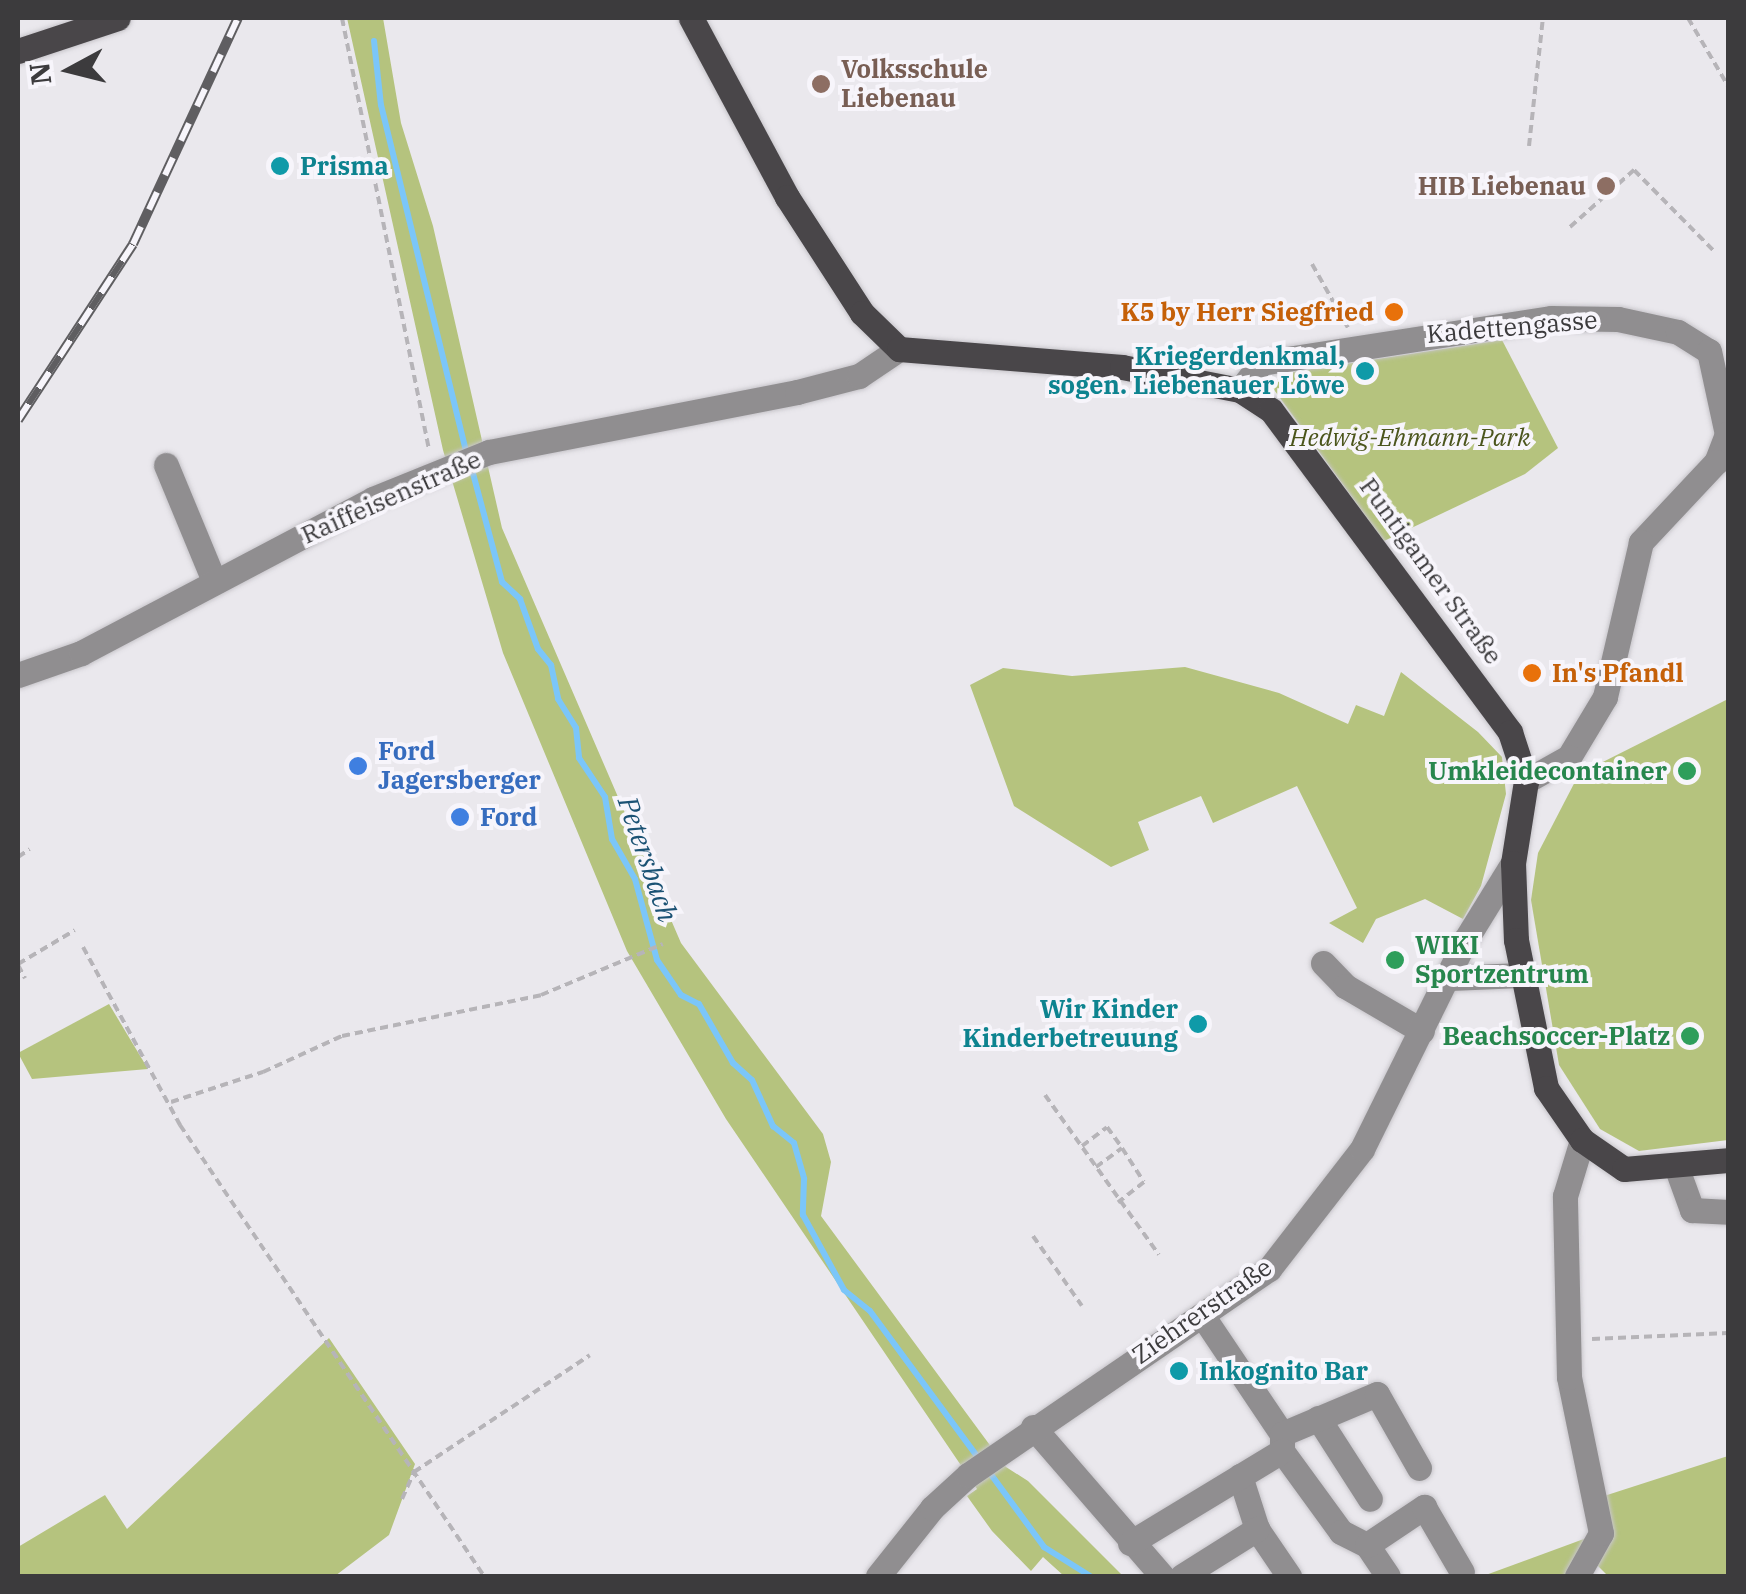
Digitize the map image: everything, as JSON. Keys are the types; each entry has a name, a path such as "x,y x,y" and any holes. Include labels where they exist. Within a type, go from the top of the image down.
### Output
{"main road":[{"path":"18,52 118,18"},
{"path":"691,18 787,196 862,312 900,348"},
{"name":"Puntigamer Straße","path":"900,348 1122,367 1240,390 1271,410 1337,491 1510,732 1526,780 1513,863 1522,975 1546,1088 1582,1140 1624,1169 1728,1160"}],"street":[{"name":"Kadettengasse","path":"1240,390 1260,363 1495,325 1601,318 1678,332 1709,351 1727,434 1716,462 1641,542 1605,697 1569,757 1526,780"},
{"name":"Raiffeisenstraße","path":"18,674 81,653 214,581 440,471 489,452 796,392 859,376 900,348"},
{"path":"166,466 214,581"},
{"name":"Ziehrerstraße","path":"878,1576 932,1508 968,1475 1033,1427 1270,1270 1362,1148 1513,863"},
{"path":"1323,963 1345,986 1422,1031"},
{"path":"1450,978 1522,975"},
{"path":"1578,1576 1602,1532 1573,1412 1567,1342 1564,1196 1582,1140"},
{"path":"1676,1166 1692,1210 1728,1212"},
{"path":"1202,1316 1342,1532 1367,1545 1388,1576"},
{"path":"1130,1543 1240,1476 1318,1418 1377,1394 1419,1468"},
{"path":"1318,1418 1370,1499"},
{"path":"1033,1427 1162,1576"},
{"path":"1240,1476 1257,1529 1289,1576"},
{"path":"1367,1545 1424,1507 1462,1572"},
{"path":"1182,1576 1257,1529"}],"path":[{"path":"342,18 440,471"},
{"path":"1530,146 1543,18"},
{"path":"1688,18 1728,86"},
{"path":"1570,227 1620,176 1634,170 1714,251"},
{"path":"1312,264 1354,347"},
{"path":"18,857 30,849"},
{"path":"25,978 18,965 75,930"},
{"path":"171,1102 264,1072 342,1036 541,995 663,944"},
{"path":"83,947 171,1102 180,1125 484,1576"},
{"path":"1045,1095 1159,1255"},
{"path":"1082,1146 1107,1126 1144,1182 1118,1202"},
{"path":"1096,1167 1122,1148"},
{"path":"1033,1236 1082,1306"},
{"path":"1567,1342 1728,1333"},
{"path":"402,1499 414,1472 590,1355"}],"green space":[{"path":"347,18 383,18 401,123 433,226 502,528 681,943 823,1134 831,1162 821,1216 1006,1467 1028,1481 1123,1576 1064,1576 1043,1557 1031,1571 992,1531 967,1496 977,1489 726,1119 627,951 503,653 443,450"},
{"name":"Hedwig-Ehmann-Park","path":"1502,340 1558,448 1525,474 1384,541 1269,383 1292,372"},
{"path":"1185,667 1279,693 1348,724 1356,705 1384,716 1401,672 1478,732 1502,757 1506,794 1481,886 1463,919 1425,899 1376,919 1363,943 1329,923 1357,908 1297,786 1213,823 1201,796 1138,822 1149,850 1111,867 1014,806 970,685 1003,668 1072,676"},
{"path":"1728,699 1728,1140 1639,1151 1600,1129 1559,1065 1531,900 1538,853 1579,774"},
{"path":"109,1004 148,1069 32,1079 18,1053"},
{"path":"329,1338 415,1464 389,1535 335,1576 18,1576 18,1547 105,1495 127,1529"},
{"path":"1728,1456 1728,1576 1608,1576 1595,1563 1601,1497"},
{"path":"1592,1536 1570,1576 1483,1576"}],"waterway":[{"name":"Petersbach","path":"374,41 381,105 467,454"},
{"name":"Petersbach","path":"471,466 502,582 520,599 538,649 551,665 558,699 576,728 579,758 605,797 612,839 635,879 657,960 681,995 699,1004 733,1063 752,1080 773,1126 794,1143 804,1179 803,1215 844,1290 870,1311 979,1459"},
{"name":"Petersbach","path":"987,1469 1044,1547 1090,1576"}],"railway":[{"path":"18,420 133,244 238,18"}],"place":[{"name":"Volksschule Liebenau","path":"821,84"},
{"name":"Prisma","path":"280,166"},
{"name":"HIB Liebenau","path":"1606,186"},
{"name":"K5 by Herr Siegfried","path":"1394,312"},
{"name":"Kriegerdenkmal, sogen. Liebenauer Löwe","path":"1365,371"},
{"name":"In's Pfandl","path":"1532,673"},
{"name":"Ford Jagersberger","path":"358,766"},
{"name":"Umkleidecontainer","path":"1687,771"},
{"name":"Ford","path":"460,817"},
{"name":"WIKI Sportzentrum","path":"1395,960"},
{"name":"Wir Kinder Kinderbetreuung","path":"1198,1024"},
{"name":"Beachsoccer-Platz","path":"1690,1036"},
{"name":"Inkognito Bar","path":"1179,1371"}]}
